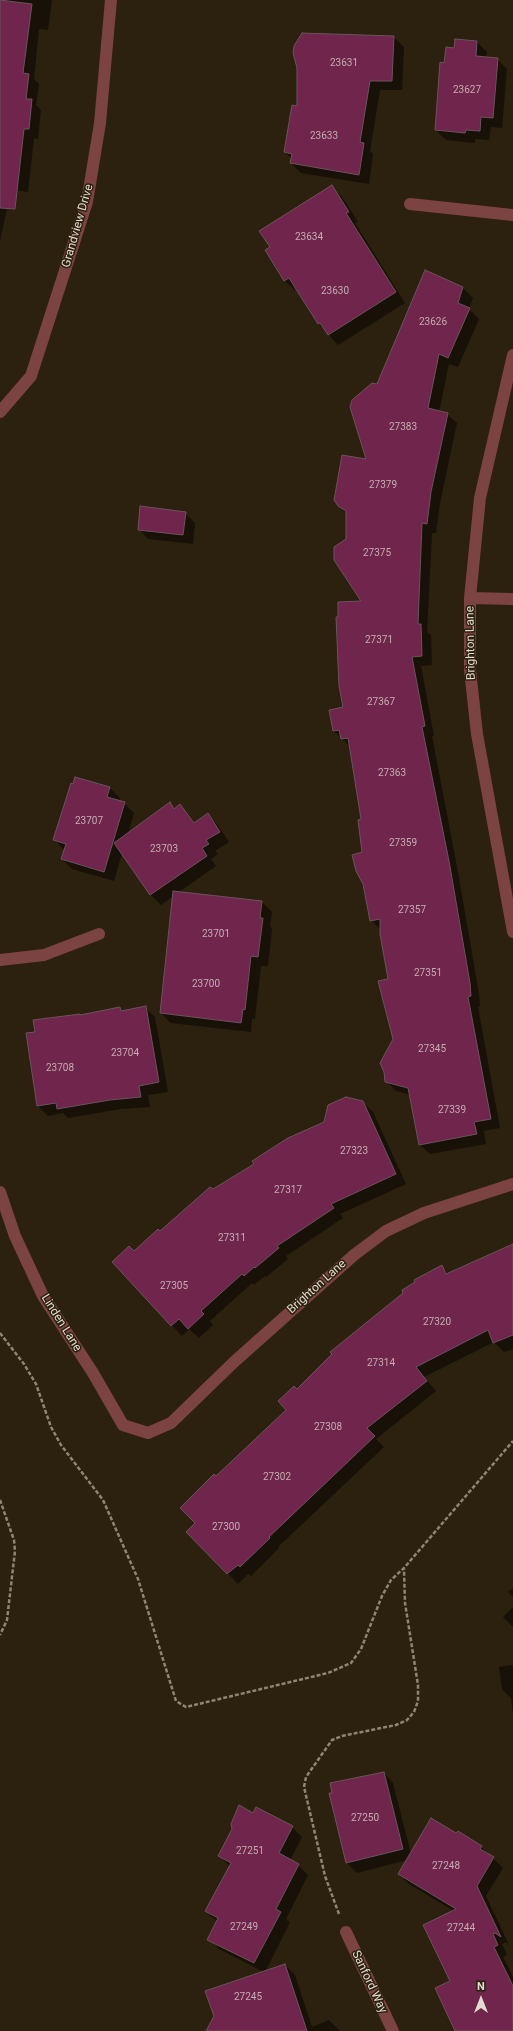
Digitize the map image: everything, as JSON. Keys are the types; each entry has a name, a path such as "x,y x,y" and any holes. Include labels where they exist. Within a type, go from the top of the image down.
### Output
{"street":[{"name":"Grandview Drive","path":"0,412 31,376 87,202 100,123 110,0"},
{"path":"410,204 513,215"},
{"name":"Brighton Lane","path":"513,355 480,498 470,598 470,670 477,734 513,932"},
{"path":"470,598 513,599"},
{"path":"0,960 44,955 99,934"},
{"name":"Brighton Lane","path":"148,1433 170,1423 234,1362 354,1255 386,1231 424,1213 513,1184"},
{"name":"Linden Lane","path":"0,1192 15,1236 43,1296 93,1373 123,1425 148,1433"},
{"name":"Sanford Way","path":"346,1932 393,2031"}],"path":[{"path":"0,1333 24,1364 36,1384 52,1428 61,1446 103,1500 138,1579 176,1701 186,1707 328,1673 351,1663 362,1649 382,1596 391,1580 404,1568 513,1441"},
{"path":"0,1500 14,1540 15,1551 7,1620 0,1635"},
{"path":"346,1932 325,1876 304,1787 306,1777 324,1748 332,1740 342,1736 396,1725 407,1720 414,1712 418,1701 418,1685 405,1603 404,1568"}],"building":[{"path":"0,0 32,4 23,73 29,74 26,99 32,99 29,129 24,129 15,209 0,208"},
{"path":"302,33 394,36 392,81 370,81 360,142 364,143 359,175 290,163 292,154 284,152 292,105 297,106 297,68 293,53 294,46"},
{"path":"455,39 477,41 476,56 498,58 493,118 481,117 480,131 466,130 465,133 435,130 440,62 444,63 446,47 454,48"},
{"path":"332,185 349,212 346,213 396,292 328,335 320,323 318,324 289,278 284,281 265,250 270,247 259,231"},
{"path":"425,270 463,287 458,303 470,308 448,358 439,354 428,408 448,413 431,492 427,524 422,523 418,624 421,624 422,656 412,657 425,726 422,727 449,861 470,983 471,996 468,997 491,1119 474,1122 477,1134 419,1145 408,1088 385,1082 384,1072 380,1063 393,1039 378,981 388,979 380,934 380,919 370,921 363,884 356,871 352,855 362,852 358,820 361,819 348,738 341,739 339,730 333,731 329,710 343,707 339,686 336,617 338,617 338,602 361,601 334,560 334,547 346,539 346,511 338,506 334,500 342,455 366,459 350,407 352,400 372,383 377,384"},
{"path":"140,506 186,512 183,535 138,530"},
{"path":"75,777 110,787 107,797 125,802 104,872 61,859 66,844 53,840 71,783 73,784"},
{"path":"170,802 174,809 180,804 194,823 208,813 220,832 206,840 209,844 202,848 207,856 150,895 114,843"},
{"path":"173,891 262,901 260,918 263,918 258,957 251,956 245,1010 243,1009 241,1023 160,1013"},
{"path":"146,1006 159,1082 139,1086 141,1097 110,1100 57,1109 56,1103 37,1106 26,1033 35,1032 33,1020 80,1015 120,1007 121,1011"},
{"path":"346,1097 363,1101 396,1174 331,1204 334,1208 277,1246 279,1248 244,1276 242,1274 201,1311 204,1314 188,1329 179,1319 171,1326 112,1262 129,1246 134,1251 158,1229 160,1231 210,1187 213,1189 254,1164 252,1161 288,1138 324,1122 328,1105"},
{"path":"513,1244 513,1335 493,1343 488,1330 416,1367 427,1381 367,1428 375,1436 269,1537 270,1538 240,1567 238,1565 227,1574 186,1532 195,1523 180,1508 214,1474 216,1476 286,1410 278,1401 294,1386 297,1389 332,1354 330,1352 403,1293 402,1290 415,1282 414,1280 442,1265 446,1274"},
{"path":"384,1772 403,1849 346,1863 329,1793 332,1793 330,1783"},
{"path":"239,1805 253,1813 256,1807 293,1826 279,1853 299,1864 276,1909 281,1912 254,1963 207,1940 218,1918 205,1911 231,1863 218,1856 232,1829 231,1824"},
{"path":"431,1818 456,1833 458,1831 482,1846 480,1849 494,1857 477,1886 501,1937 495,1933 493,1934 498,1945 494,1947 513,1986 513,2031 455,2031 435,1988 450,1981 423,1925 456,1909 398,1874"},
{"path":"285,1964 307,2031 206,2031 214,2016 205,1991"}]}
